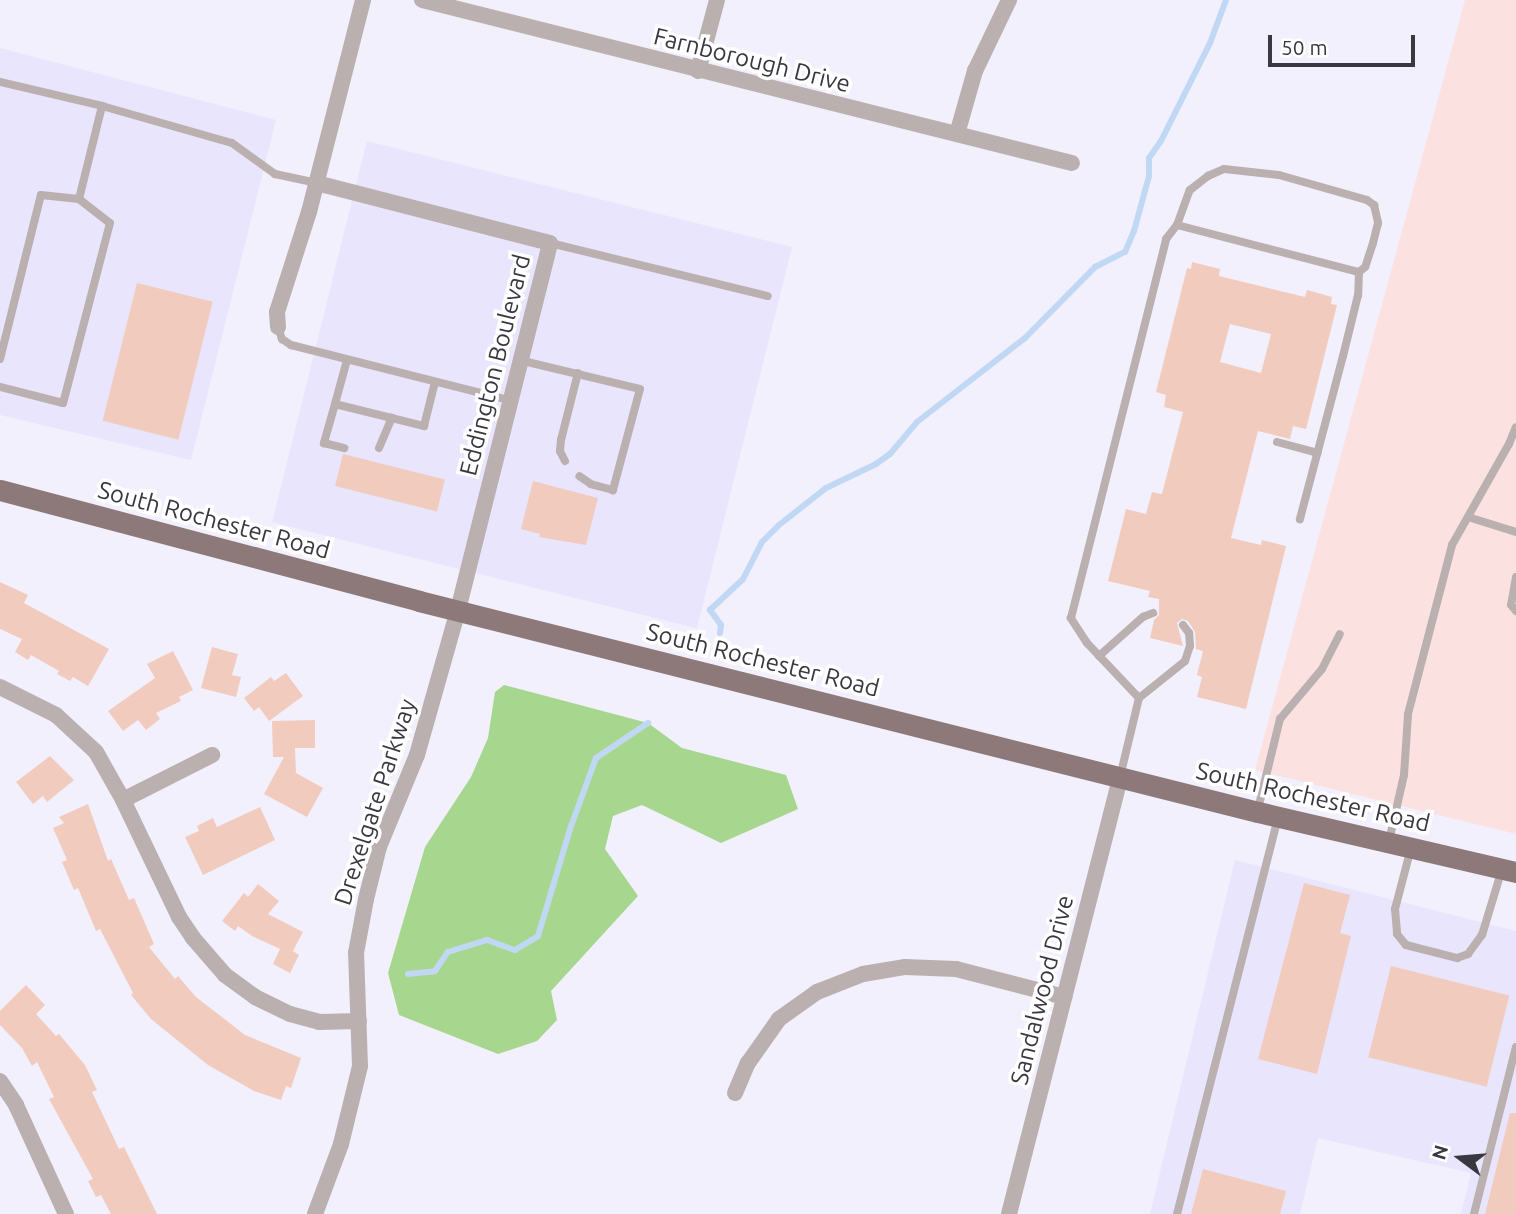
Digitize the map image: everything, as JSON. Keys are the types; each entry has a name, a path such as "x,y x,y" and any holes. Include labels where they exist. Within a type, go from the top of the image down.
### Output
{"main road":[{"name":"South Rochester Road","path":"0,490 458,610 1268,815 1509,870"}],"street":[{"path":"278,327 277,312 317,183 363,0"},
{"name":"Farnborough Drive","path":"422,0 1072,163"},
{"path":"698,71 717,0"},
{"path":"957,134 975,71 1009,0"},
{"name":"Eddington Boulevard","path":"317,183 550,243 458,610"},
{"name":"Drexelgate Parkway","path":"315,1214 353,1100 360,1066 356,953 364,908 379,848 417,755 458,610"},
{"path":"0,687 48,710 85,739 106,767 179,917 192,938 225,975 255,997 290,1014 319,1022 359,1021"},
{"path":"123,800 212,755"},
{"name":"Sandalwood Drive","path":"1009,1214 1119,777"},
{"path":"735,1093 748,1063 779,1019 817,992 863,974 905,967 956,969 1064,997"},
{"path":"0,1080 16,1105 66,1214"}],"lane":[{"path":"0,82 102,106 232,143 275,174 317,183"},
{"path":"79,199 102,106"},
{"path":"1139,698 1099,656 1071,618 1166,239 1177,225 1190,190 1208,176 1236,169 1279,175 1374,205 1378,223 1368,260 1359,272 1358,295 1300,519"},
{"path":"0,359 41,195 79,199 110,223 63,403 0,387"},
{"path":"1177,225 1359,272"},
{"path":"550,243 768,296"},
{"path":"278,327 282,339 291,345 509,400"},
{"path":"344,448 324,443 347,360"},
{"path":"519,360 640,389 614,491 591,484 579,476"},
{"path":"565,461 560,451 561,440 578,373"},
{"path":"335,404 424,426 435,383"},
{"path":"379,448 392,418"},
{"path":"1389,842 1404,775 1408,714 1452,545 1516,427"},
{"path":"1277,442 1318,453"},
{"path":"1468,517 1516,532"},
{"path":"1516,577 1511,605 1516,611"},
{"path":"1099,656 1143,617 1153,613"},
{"path":"1119,777 1139,698 1185,661 1190,646 1189,633 1183,625"},
{"path":"1177,1214 1268,815 1280,719 1322,669 1340,634"},
{"path":"1411,848 1395,909 1397,934 1406,945 1457,958 1468,954 1482,935 1509,870"},
{"path":"1474,1214 1516,1046"}],"shaded area":[{"path":"1465,0 1516,0 1516,834 1255,770"},
{"path":"0,48 276,120 191,460 0,415"},
{"path":"367,141 792,247 697,628 272,522"},
{"path":"1235,860 1516,931 1516,1214 1461,1214 1471,1173 1318,1138 1300,1214 1150,1214"}],"green space":[{"path":"504,685 648,723 682,748 786,775 798,809 721,843 642,805 613,816 605,849 638,896 551,991 557,1020 537,1041 498,1054 399,1015 388,973 425,847 471,777 488,738 495,692"}],"building":[{"path":"1192,262 1220,269 1219,276 1305,297 1307,290 1332,297 1331,304 1337,305 1306,429 1293,426 1290,439 1258,431 1231,538 1261,545 1262,540 1286,546 1246,709 1197,697 1202,677 1197,675 1203,651 1196,649 1195,632 1188,621 1182,619 1177,623 1183,646 1150,638 1154,620 1159,615 1159,599 1148,597 1150,591 1108,581 1126,509 1146,514 1152,492 1162,494 1183,412 1164,407 1166,395 1156,392 1187,268 1191,269","holes":["1230,324 1271,334 1261,373 1220,362"]},
{"path":"137,283 213,302 178,440 103,421"},
{"path":"343,454 445,479 437,511 335,486"},
{"path":"533,481 598,498 586,545 539,537 540,534 521,529"},
{"path":"0,582 28,595 24,603 109,649 88,686 73,677 70,681 57,674 59,671 31,655 28,660 15,652 22,639 0,629"},
{"path":"212,647 238,654 232,675 241,677 236,697 201,688"},
{"path":"173,651 193,690 179,697 181,701 156,713 160,719 146,730 138,720 123,731 108,711 155,678 147,664"},
{"path":"286,673 303,696 269,721 259,707 254,711 244,698 271,677 274,681"},
{"path":"315,720 315,748 295,748 296,773 323,788 307,817 264,794 284,757 273,757 272,721"},
{"path":"50,756 74,780 47,802 43,796 33,804 16,782"},
{"path":"88,804 108,861 111,859 129,900 134,898 154,944 149,947 175,979 178,976 196,997 245,1035 301,1058 291,1088 286,1086 281,1100 254,1091 208,1065 151,1019 131,995 133,993 100,929 96,931 78,888 74,890 62,862 67,860 53,828 64,823 59,817"},
{"path":"260,807 275,840 203,875 185,837 199,831 197,826 213,818 217,827"},
{"path":"1304,883 1350,895 1340,933 1351,936 1317,1074 1258,1059"},
{"path":"258,884 279,901 268,914 303,932 293,951 299,955 290,973 273,964 280,949 238,926 235,931 222,921 244,893 248,897"},
{"path":"1391,966 1509,996 1487,1087 1368,1057"},
{"path":"26,985 45,1005 36,1014 56,1036 59,1034 85,1065 97,1090 92,1092 119,1149 124,1147 157,1214 111,1214 101,1195 96,1197 88,1181 93,1179 49,1099 54,1097 37,1062 32,1066 22,1048 0,1025 0,1011"},
{"path":"1510,1113 1516,1113 1516,1214 1485,1214"},
{"path":"1203,1169 1286,1191 1280,1214 1191,1214"}],"waterway":[{"path":"720,633 721,625 710,610 743,579 762,542 779,525 826,488 876,464 890,454 917,422 1025,338 1095,267 1125,252 1134,231 1149,176 1149,158 1161,141 1210,43 1226,0"},
{"path":"408,974 435,971 448,952 487,940 515,950 538,936 570,829 596,758 648,723"}]}
